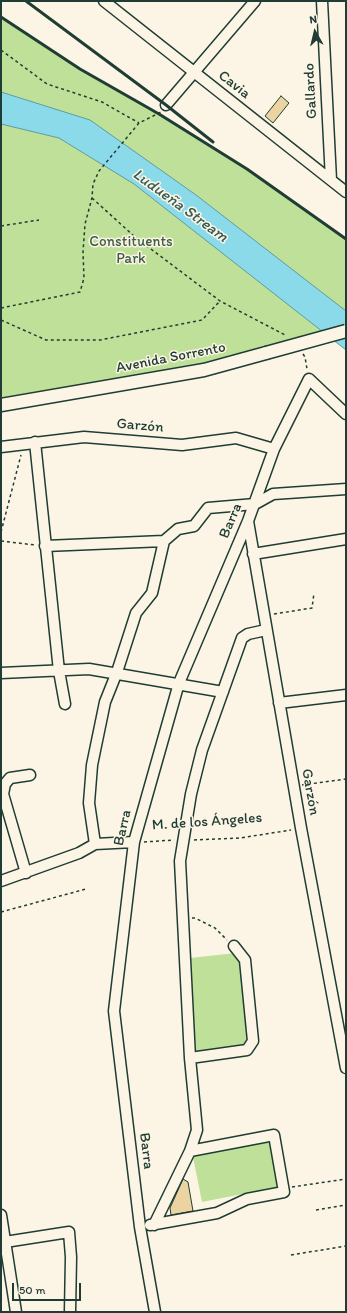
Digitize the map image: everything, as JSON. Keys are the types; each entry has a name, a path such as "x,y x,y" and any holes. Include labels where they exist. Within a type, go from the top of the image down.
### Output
{"main road":[{"name":"Avenida Sorrento","path":"1,406 204,370 346,331"}],"street":[{"name":"Cavia","path":"104,1 346,192"},
{"path":"166,105 253,1"},
{"name":"Gallardo","path":"322,1 331,180"},
{"path":"309,379 346,414"},
{"name":"Barra","path":"155,1312 140,1227 114,1011 134,842 179,683 255,504 274,449 309,379"},
{"name":"Garzón","path":"1,447 84,437 182,445 236,438 274,449"},
{"path":"35,442 45,546 65,704"},
{"path":"95,844 89,803 92,765 105,702 117,672 136,613 152,593 164,541 178,529 194,526 208,508 255,504 273,494 346,489"},
{"name":"Garzón","path":"248,521 301,828 346,1068"},
{"path":"253,554 346,539"},
{"path":"45,546 164,541"},
{"name":"Barra","path":"154,1225 190,1151 197,1130 190,1058 180,861 191,794 202,750 242,638 248,634 266,630"},
{"path":"1,674 89,668 179,683 222,692"},
{"path":"279,703 346,695"},
{"path":"26,872 3,794 5,784 10,778 30,775"},
{"name":"M. de los Ángeles","path":"1,881 79,853 95,844 134,842"},
{"path":"190,1058 246,1050 253,1041 245,960 234,946"},
{"path":"140,1227 217,1213 247,1199 284,1192 274,1135 190,1151"},
{"path":"1,1215 16,1312"},
{"path":"5,1242 69,1232 71,1257 70,1312"}],"path":[{"path":"1,50 47,84 102,102 138,123"},
{"path":"1,308 80,292 84,278 83,252 85,224 92,198 93,184 99,171 138,123 159,114"},
{"path":"92,198 135,238 220,301 287,335 291,341"},
{"path":"1,226 39,220"},
{"path":"1,320 46,340 100,340 202,320 220,301"},
{"path":"300,352 305,357 309,379"},
{"path":"1,532 24,444"},
{"path":"1,541 45,546"},
{"path":"264,616 312,608 314,594"},
{"path":"294,786 346,779"},
{"name":"M. de los Ángeles","path":"134,842 240,838 301,828"},
{"path":"1,912 86,889"},
{"path":"182,918 195,918 215,928 234,946"},
{"path":"283,1188 346,1179"},
{"path":"316,1210 346,1205"},
{"path":"291,1255 346,1246"}],"green space":[{"name":"Constituents Park","path":"1,17 80,69 159,114 247,169 346,239 346,331 204,370 1,405"},
{"path":"236,953 241,963 249,1039 242,1048 194,1054 190,958"},
{"path":"272,1140 278,1187 202,1202 193,1157 195,1154"}],"water":[{"name":"Ludueña Stream","path":"1,92 90,120 196,195 346,311 346,350 134,184 59,138 1,124"}],"building":[{"path":"281,96 289,103 273,123 265,116"},
{"path":"183,1179 188,1182 193,1211 171,1215 170,1208"}],"railway":[{"path":"26,1 166,105 213,142"},
{"path":"1,17 80,69 159,114 247,169 346,239"}]}
